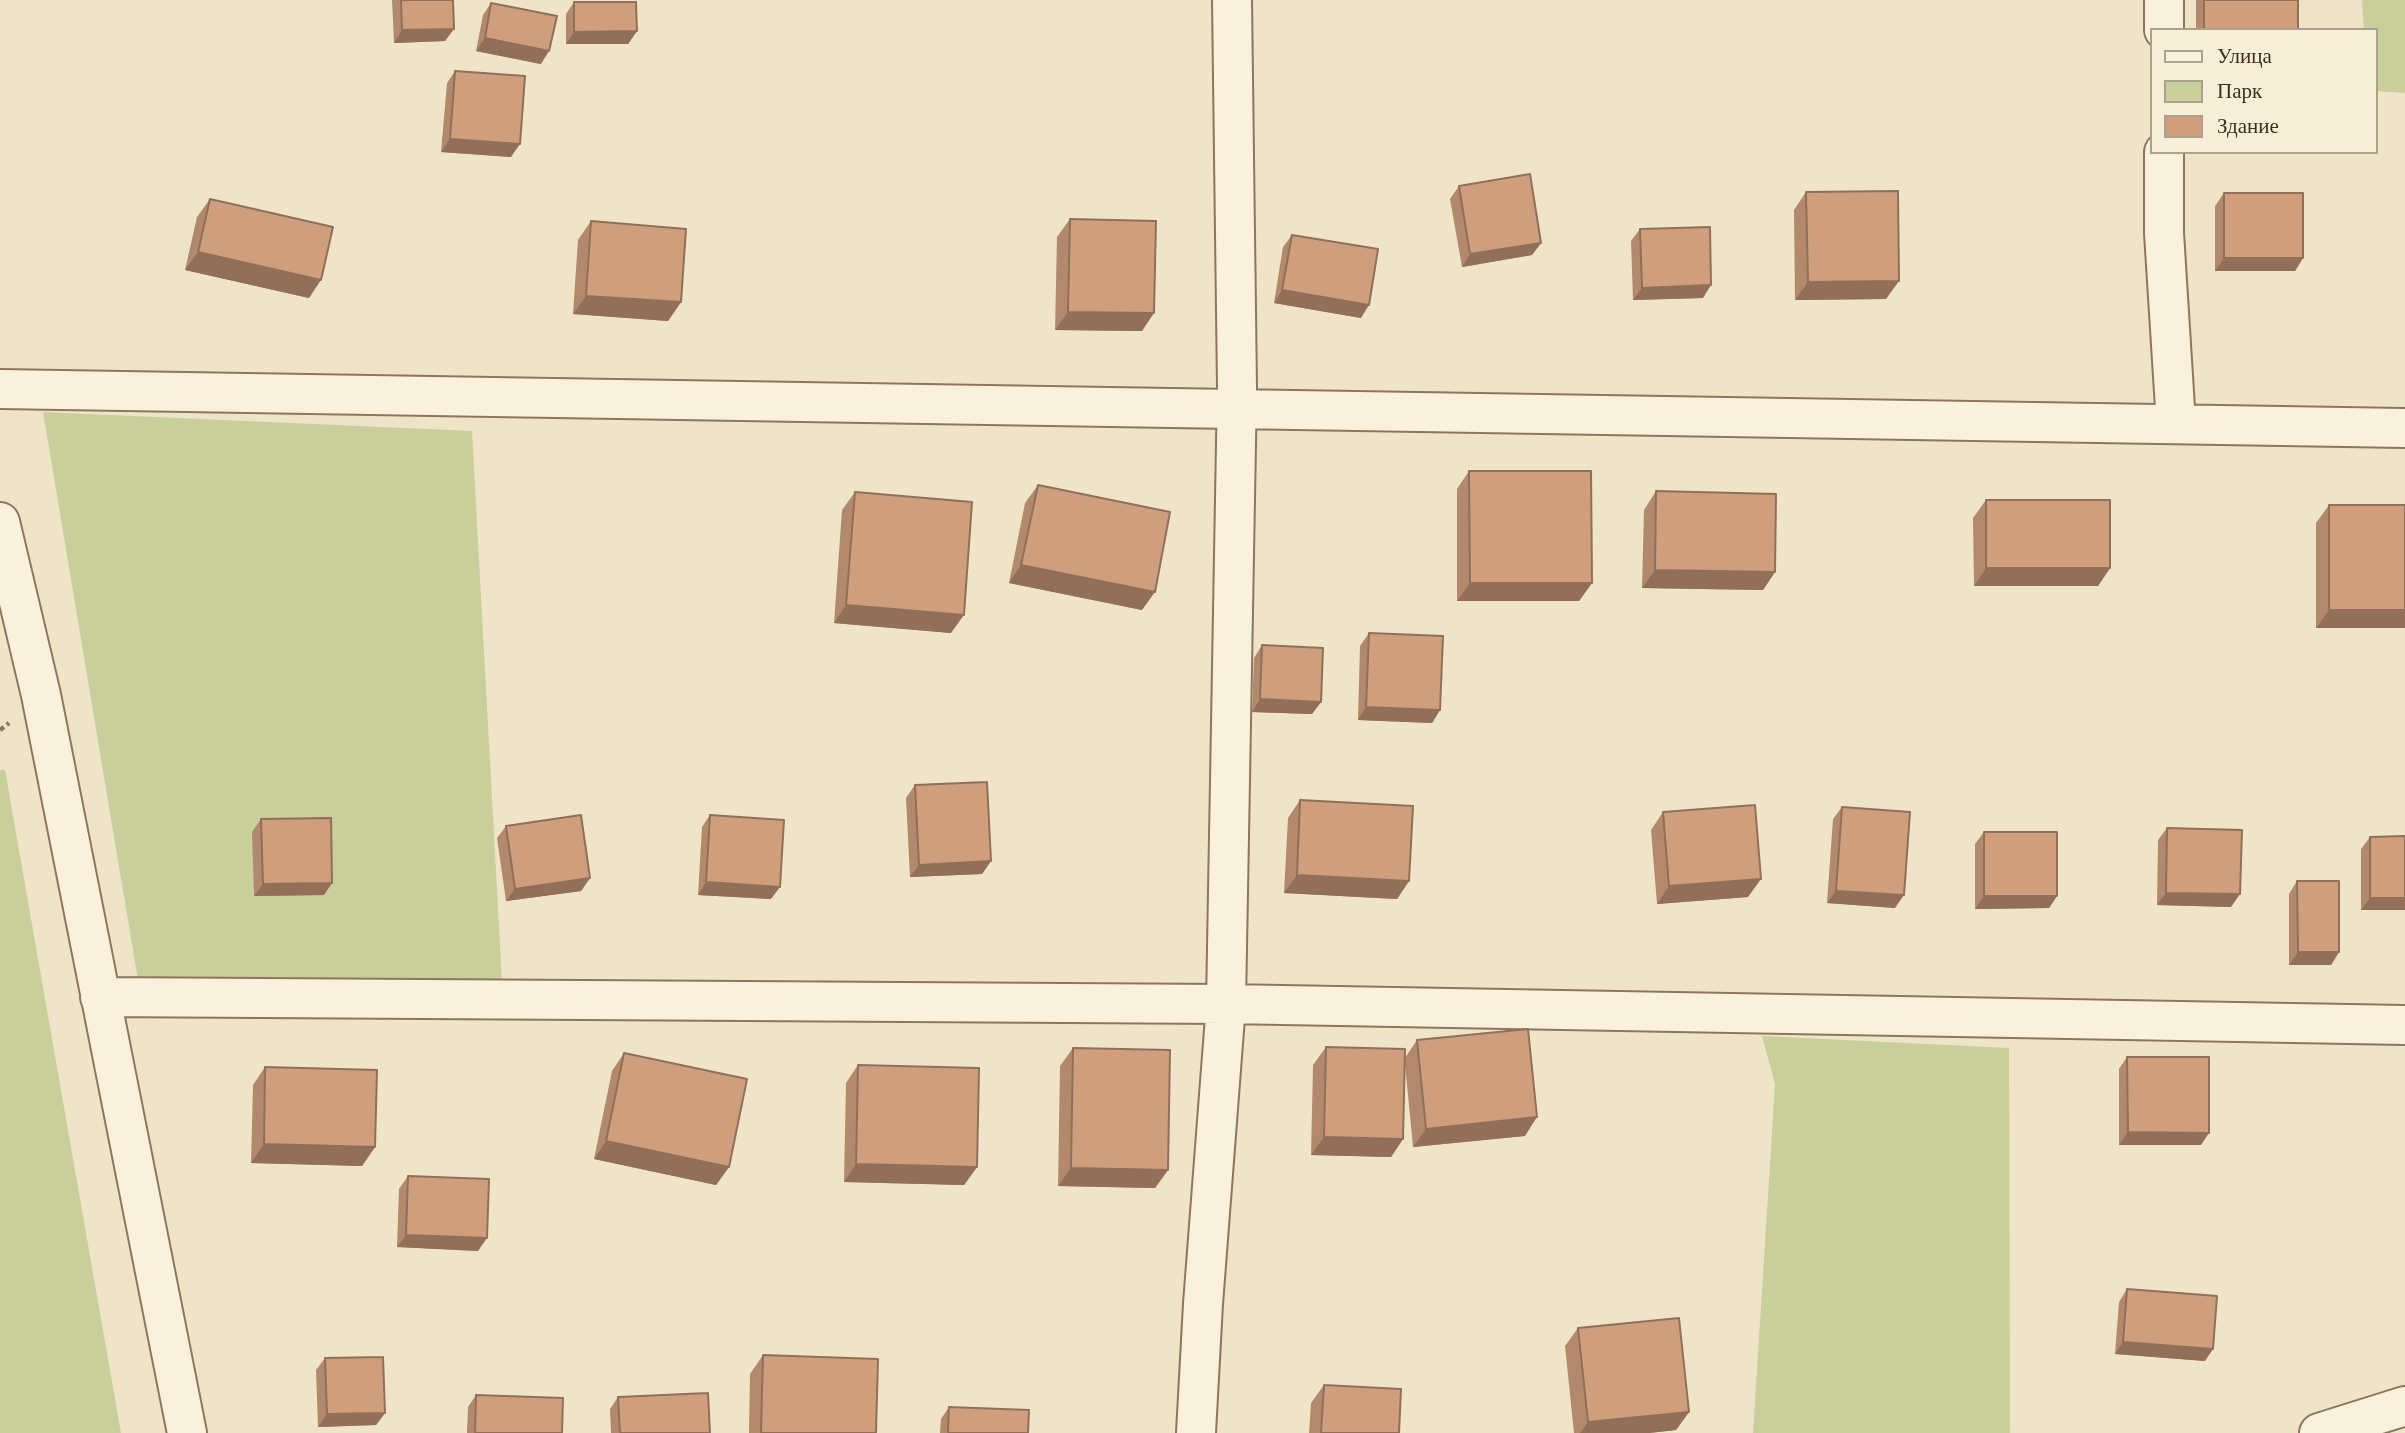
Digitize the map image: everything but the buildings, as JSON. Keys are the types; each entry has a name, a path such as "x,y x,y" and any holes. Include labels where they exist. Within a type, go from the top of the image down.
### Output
{"street":[{"path":"1196,1433 1226,1004 1237,387 1232,0"},
{"path":"2164,0 2164,28"},
{"path":"2164,154 2164,233 2176,425"},
{"path":"0,389 2405,428"},
{"path":"0,522 41,695 187,1433"},
{"path":"100,998 1226,1004 2405,1025"},
{"path":"2319,1433 2405,1406"}],"green space":[{"path":"2362,0 2405,0 2405,93 2377,91 2377,28 2364,28"},
{"path":"43,412 472,431 502,982 139,986"},
{"path":"0,770 5,770 121,1433 0,1433"},
{"path":"1762,1036 2009,1048 2010,1433 1753,1433 1775,1084"}]}
